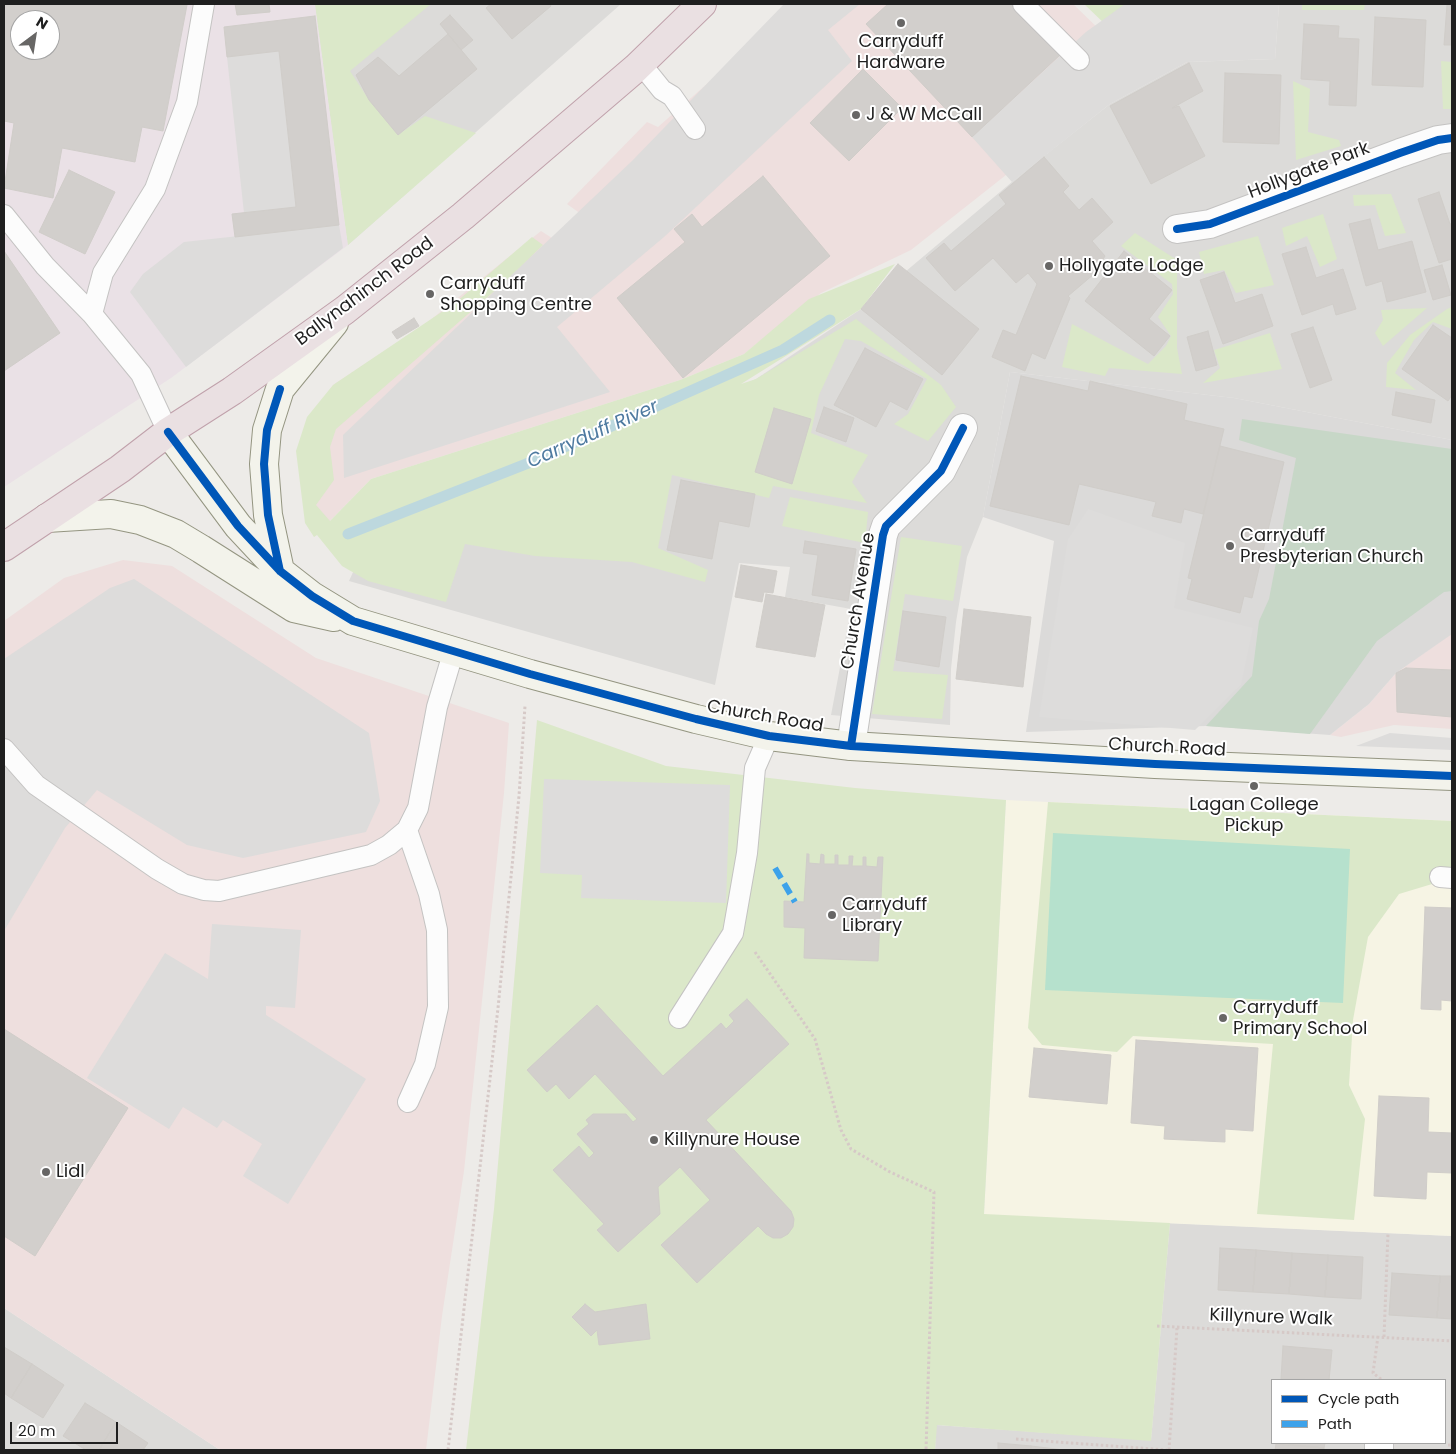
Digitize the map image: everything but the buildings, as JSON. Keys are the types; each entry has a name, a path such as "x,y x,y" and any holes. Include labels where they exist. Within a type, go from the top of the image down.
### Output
{"highway":[{"name":"Ballynahinch Road","path":"4,548 120,469 168,432 232,391 345,310 463,216 641,64 702,4"}],"main road":[{"path":"280,571 267,505 264,464 266,430 280,389 345,310"},
{"name":"Church Road","path":"168,432 238,526 280,571 312,596 353,620 530,674 696,720 769,736 851,746 1155,764 1452,776"},
{"path":"47,518 111,514 140,520 176,534 294,608 353,620"}],"street":[{"name":"Hollygate Park","path":"1177,229 1204,226 1408,150 1438,140 1452,138"},
{"name":"Church Avenue","path":"851,746 883,535 886,526 941,471 963,428"}],"lane":[{"path":"92,314 103,273 155,190 188,102 204,4"},
{"path":"1023,4 1079,60"},
{"path":"641,64 662,90 672,96 695,129"},
{"path":"4,215 45,266 92,314 141,374 168,432"},
{"path":"4,749 36,785 157,869 183,884 204,890 219,890 371,855 389,845 407,830 418,808 437,707 454,650"},
{"path":"679,1018 733,933 747,853 755,768 769,736"},
{"path":"407,830 429,894 437,930 438,1007 425,1064 408,1102"}],"path":[{"path":"448,1450 498,1008 519,796 525,705"},
{"path":"753,948 756,957 816,1039 841,1130 851,1149 890,1172 934,1192 926,1450"},
{"path":"1384,1337 1388,1233"},
{"path":"1016,1439 1168,1450 1177,1328"},
{"path":"1378,1336 1373,1373 1381,1379"}],"shaded area":[{"path":"4,4 315,4 348,245 171,378 4,487"},
{"path":"315,4 621,4 348,245"},
{"path":"784,4 860,4 828,30 852,61 664,237 557,327 610,392 344,478 343,435 632,161"},
{"path":"789,4 1073,4 1102,32 1279,4 1187,62 1122,94 1006,175 911,250 821,293 744,354 680,380 371,479 314,537 300,439 333,385 429,321 541,231 580,256 599,227 567,204 647,122 658,127 734,60"},
{"path":"1125,4 1279,4 1275,59 1187,62 1110,104 1012,182 972,137 1086,32"},
{"path":"1279,4 1452,4 1452,440 1234,398 1010,372 983,517 967,557 956,622 951,669 950,725 831,715 851,609 785,597 790,567 739,563 715,685 349,581 365,546 702,405 756,379 861,309 1025,171 1110,104 1187,62 1275,59"},
{"path":"279,51 296,207 244,213 227,57"},
{"path":"339,225 343,248 186,367 130,292 143,274 184,242"},
{"path":"1010,372 1234,398 1452,440 1452,634 1396,673 1369,704 1330,735 1206,726 1026,732 1054,541 983,517"},
{"path":"1088,509 1185,543 1174,608 1253,628 1241,685 1195,730 1039,717 1068,539"},
{"path":"123,560 172,566 316,658 509,723 504,793 464,1171 442,1316 426,1450 220,1450 4,1308 4,621 64,578"},
{"path":"134,579 369,733 380,801 366,832 243,858 187,845 97,790 65,828 4,931 4,659 110,588"},
{"path":"1452,633 1452,729 1394,725 1341,737 1330,735 1369,704 1396,673"},
{"path":"1390,733 1452,738 1452,750 1356,746"},
{"path":"544,779 730,785 726,903 581,898 582,875 540,873"},
{"name":"Carryduff Primary School","path":"1006,800 1452,821 1452,1236 984,1215"},
{"path":"212,924 301,930 295,1008 266,1006 266,1015 366,1079 288,1204 243,1176 262,1144 223,1120 217,1128 183,1107 169,1129 87,1078 165,953 208,979"},
{"path":"1170,1223 1452,1236 1452,1450 935,1450 936,1425 1151,1440"},
{"path":"4,1308 220,1450 4,1450"}],"green space":[{"path":"315,4 431,4 350,71 369,100 398,135 425,116 476,133 348,245"},
{"path":"1084,4 1134,4 1107,26"},
{"path":"1302,4 1365,4 1364,10 1302,10"},
{"path":"1441,61 1452,62 1452,109 1443,109"},
{"path":"1293,81 1310,89 1308,132 1339,140 1341,146 1296,160"},
{"path":"1391,194 1406,233 1385,236 1375,205 1354,206 1353,195"},
{"path":"1323,214 1337,259 1320,267 1307,236 1286,246 1282,228"},
{"path":"1135,233 1177,260 1177,348 1182,374 1109,368 1105,376 1062,367 1072,324 1148,364 1166,346 1171,336 1158,317 1173,294 1172,284 1121,246"},
{"path":"1258,236 1274,285 1236,293 1224,270 1204,274 1199,252"},
{"path":"532,237 543,245 506,281 336,429 330,447 334,480 316,505 330,521 371,479 680,380 744,354 809,299 895,264 861,309 741,384 756,379 856,319 941,385 956,407 928,441 894,424 908,414 927,379 861,341 845,339 819,395 811,433 868,455 852,482 867,503 773,486 769,498 672,475 658,548 708,570 705,582 632,562 535,556 465,544 446,602 368,581 342,566 317,535 314,537 305,523 296,451 307,417 333,385 455,303"},
{"path":"1452,307 1452,329 1433,322 1414,340 1395,373 1416,390 1386,387 1387,363 1410,335"},
{"path":"1427,308 1383,346 1375,333 1383,320 1381,310"},
{"path":"1270,333 1282,369 1203,383 1220,368 1214,350"},
{"path":"1242,419 1452,449 1452,591 1444,592 1377,641 1310,734 1206,726 1252,676 1259,621 1269,599 1296,458 1239,440"},
{"path":"790,497 868,512 865,543 782,526"},
{"path":"901,537 962,546 953,601 905,594 893,671 948,675 942,719 872,714"},
{"path":"537,720 666,766 855,788 1006,800 984,1214 1170,1223 1151,1441 937,1425 935,1450 466,1450 494,1209"},
{"path":"1048,802 1452,821 1452,878 1399,894 1368,937 1353,1020 1349,1085 1365,1119 1354,1220 1257,1214 1273,1044 1133,1036 1117,1052 1042,1045 1028,1028"},
{"path":"1053,833 1350,849 1343,1003 1045,990"}],"waterway":[{"name":"Carryduff River","path":"348,534 526,464 783,350 830,320"}],"marked path":[{"path":"775,868 795,902"}],"cycle path":[{"path":"1177,229 1210,224 1400,153 1438,140 1452,138"},
{"path":"280,389 267,430 264,464 268,515 280,571"},
{"path":"851,746 883,535 886,526 941,471 963,428"},
{"path":"168,432 238,526 280,571 312,596 353,621 530,674 696,719 769,736 851,746 1155,764 1452,776"}],"place":[{"name":"Carryduff Hardware","path":"901,23"},
{"name":"J & W McCall","path":"856,115"},
{"name":"Hollygate Lodge","path":"1049,266"},
{"name":"Carryduff Shopping Centre","path":"430,294"},
{"name":"Carryduff Presbyterian Church","path":"1230,546"},
{"name":"Lagan College Pickup","path":"1254,786"},
{"name":"Carryduff Library","path":"832,915"},
{"name":"Carryduff Primary School","path":"1223,1018"},
{"name":"Killynure House","path":"654,1140"},
{"name":"Lidl","path":"46,1172"}]}
